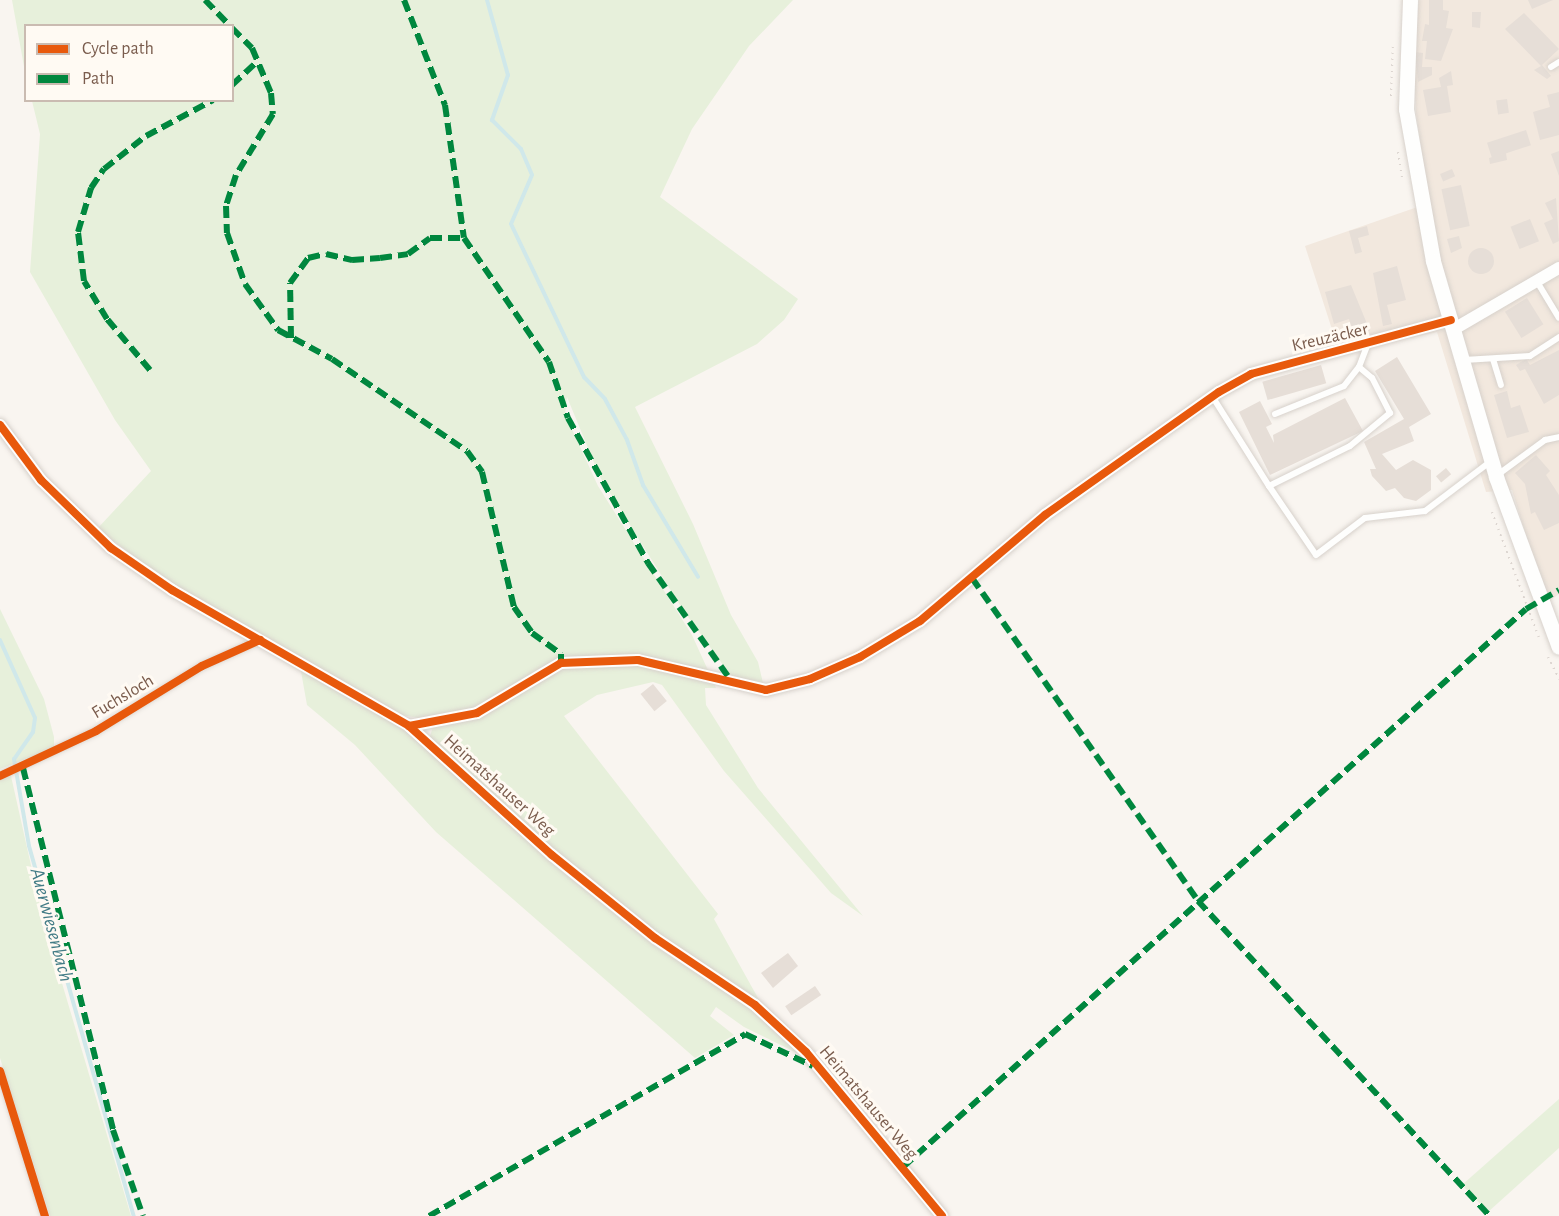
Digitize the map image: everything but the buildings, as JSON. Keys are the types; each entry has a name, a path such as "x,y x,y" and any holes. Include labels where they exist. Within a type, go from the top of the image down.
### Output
{"street":[{"path":"1410,0 1406,109 1419,201 1496,477 1559,647"},
{"name":"Kreuzäcker","path":"409,726 477,712 561,663 638,660 766,690 810,679 860,657 920,621 1045,515 1216,394 1251,374 1452,325 1559,268"},
{"name":"Heimatshauser Weg","path":"0,425 41,480 111,548 172,590 409,726 552,855 655,938 780,1026 942,1216"}],"lane":[{"path":"1551,67 1559,62"},
{"path":"1536,280 1559,318"},
{"path":"1464,360 1530,356 1559,337"},
{"path":"1275,414 1344,386 1359,368 1368,344"},
{"path":"1493,359 1501,385"},
{"path":"1269,486 1350,446 1390,413 1372,378 1359,368"},
{"path":"1216,394 1269,486 1316,555 1365,518 1425,511 1491,461"},
{"path":"1496,477 1545,440 1559,437"},
{"name":"Fuchsloch","path":"0,776 20,769 96,731 202,666 260,640"},
{"path":"0,1071 45,1216"}],"shaded area":[{"path":"1419,0 1559,0 1559,594 1547,603 1512,490 1486,492 1437,332 1340,354 1305,246 1429,203 1416,112 1413,51"}],"green space":[{"path":"12,0 793,0 749,46 692,129 660,197 798,299 784,320 757,344 635,407 693,524 731,615 758,662 764,687 737,684 683,610 600,477 567,397 565,414 598,486 692,635 716,688 705,688 706,705 758,788 863,916 831,893 724,771 662,685 653,682 597,695 564,716 718,914 714,919 763,1007 653,934 597,889 429,739 433,727 489,713 509,700 503,691 473,712 424,719 402,715 176,587 97,529 151,471 115,420 30,272 40,134 32,102 234,102 234,24 24,24 24,66"},
{"path":"0,609 44,699 54,737 54,748 0,769"},
{"path":"300,666 408,732 548,860 653,945 752,1009 803,1056 744,1027 716,1007 710,1016 734,1035 695,1058 436,832 355,745 307,705"},
{"path":"11,776 43,919 131,1216 50,1216 0,1058 0,779"},
{"path":"1559,1099 1559,1148 1488,1212 1462,1185"}],"waterway":[{"path":"487,0 508,75 492,120 521,149 532,175 511,224 584,377 605,399 627,440 643,485 698,577"},
{"name":"Auerwiesenbach","path":"0,640 35,718 33,732 14,759 29,846 134,1216"}],"marked path":[{"path":"205,0 228,24"},
{"path":"404,0 445,105 464,238 549,362 568,418 648,563 732,682"},
{"path":"234,30 252,48 271,93 273,114 236,175 226,206 227,233 245,284 278,330 332,359 467,451 482,472 514,607 532,633 561,654 561,663"},
{"path":"234,83 258,61"},
{"path":"150,370 107,319 84,281 78,232 91,188 104,169 146,136 209,102"},
{"path":"291,338 290,283 308,258 326,254 352,260 380,258 408,254 430,238 464,238"},
{"path":"972,578 1198,901 1490,1216"},
{"path":"903,1167 1526,609 1559,590"},
{"path":"23,768 113,1130 143,1216"},
{"path":"429,1216 745,1034 813,1066"}],"cycle path":[{"path":"409,726 477,713 561,663 638,660 766,690 810,679 860,657 920,621 1045,515 1219,392 1251,374 1451,320"},
{"path":"0,425 41,480 111,548 172,590 409,726 552,855 655,938 755,1005 806,1052 942,1216"},
{"path":"0,776 96,731 202,666 260,640"},
{"path":"0,1071 45,1216"}]}
